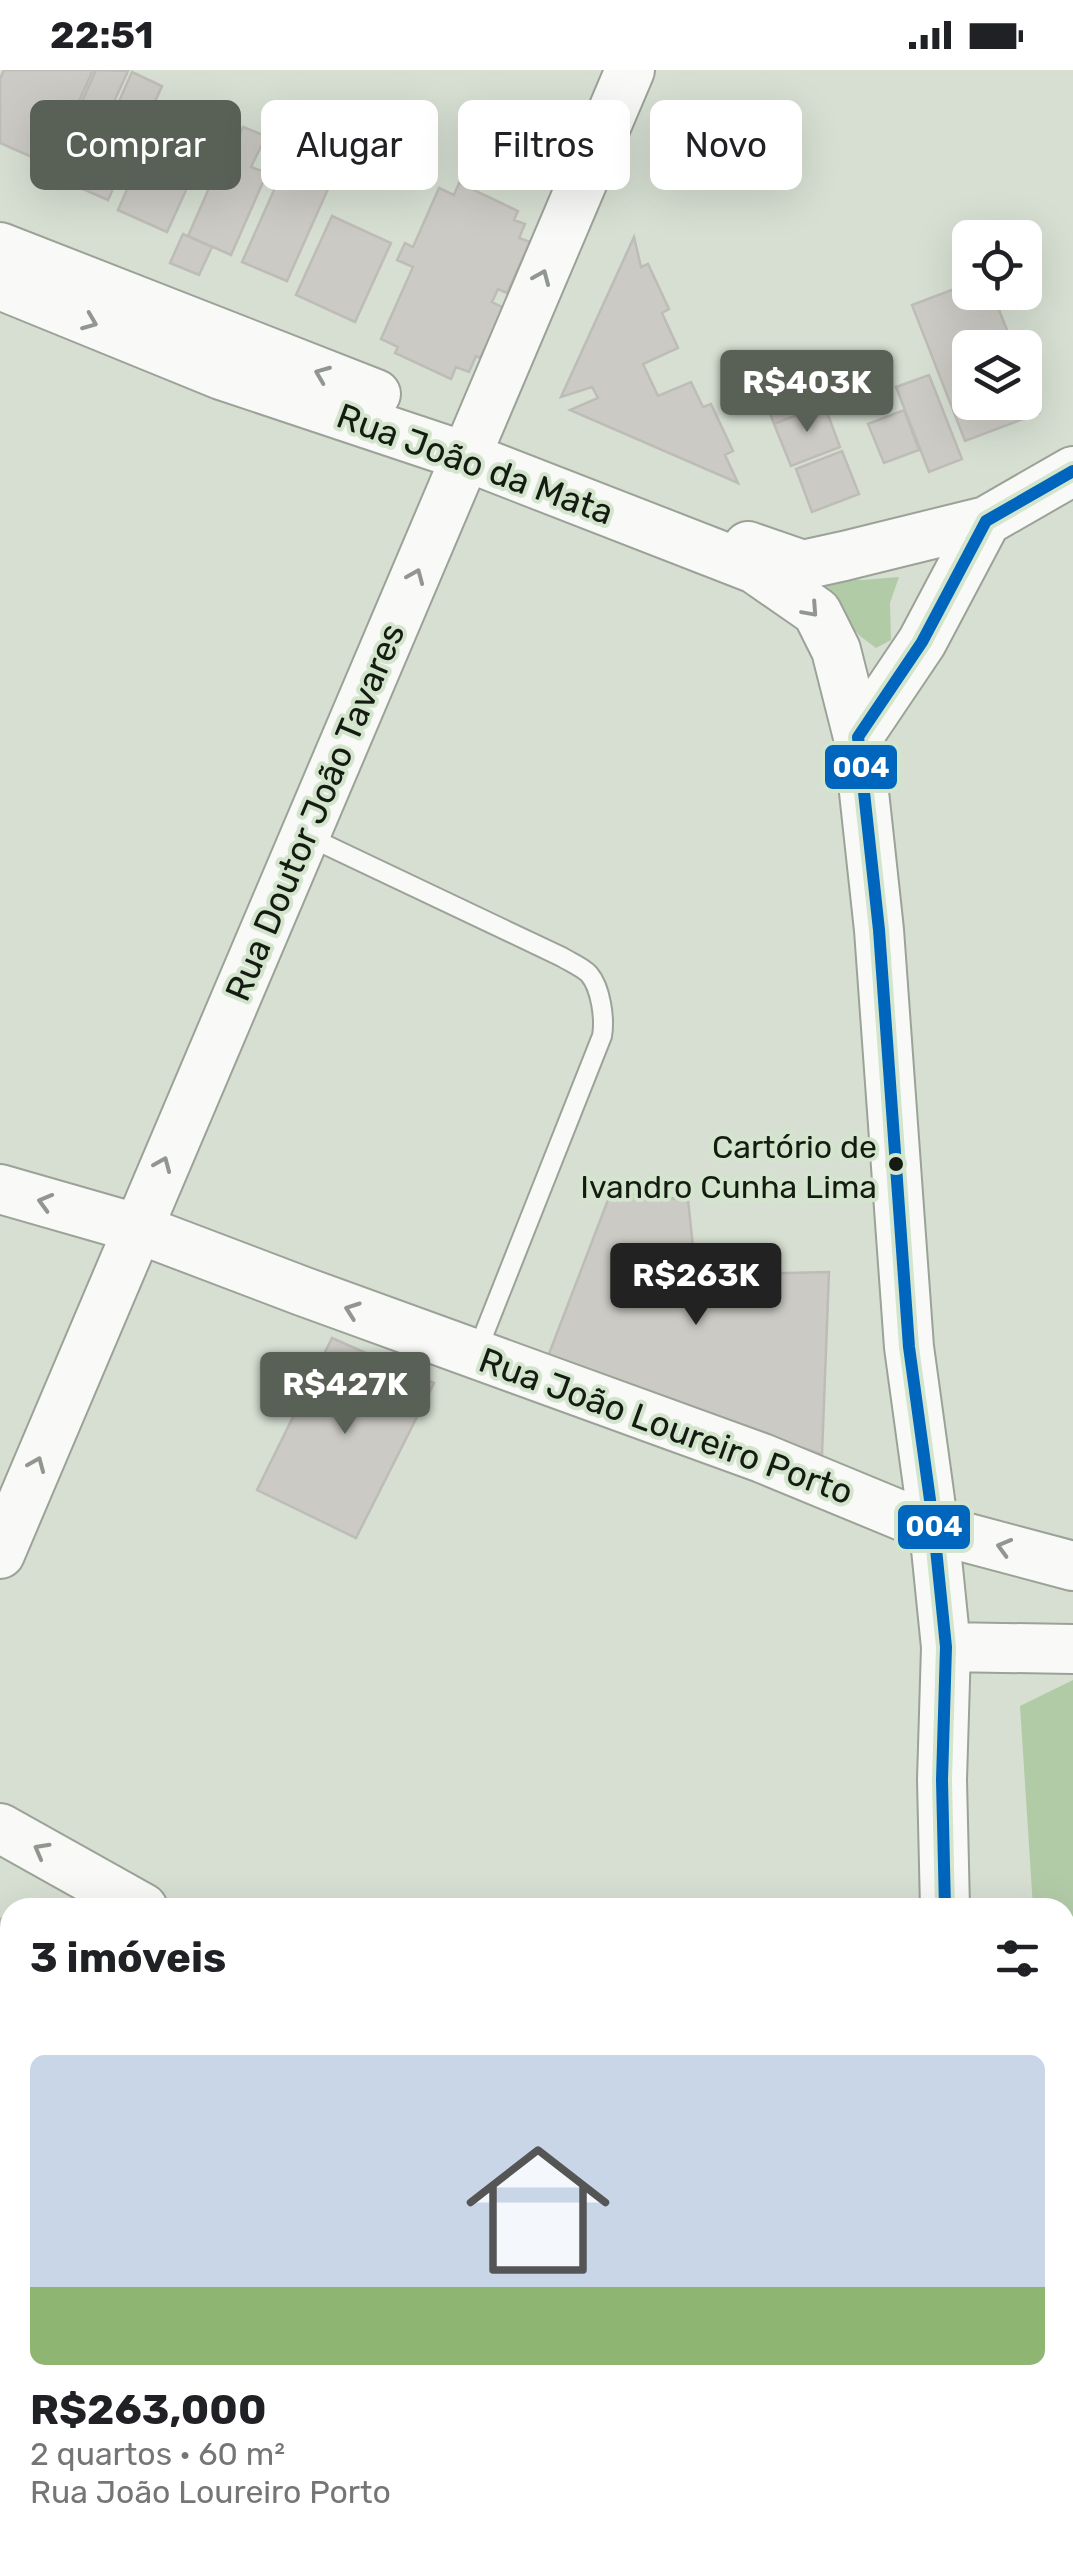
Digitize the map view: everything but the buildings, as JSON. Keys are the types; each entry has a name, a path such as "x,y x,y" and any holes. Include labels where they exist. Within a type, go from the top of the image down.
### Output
{"main road":[{"name":"Rua Doutor João Tavares","path":"0,1554 630,70"},
{"name":"Rua João da Mata","path":"0,247 339,381 755,569 817,612 836,650 858,737 879,930 909,1348 946,1647 942,1780 946,1898"},
{"name":"Rua João da Mata","path":"0,285 222,375 472,444 803,564 986,521"},
{"path":"858,737 922,642 986,521 1073,470"},
{"name":"Rua João Loureiro Porto","path":"0,1190 136,1228 762,1458 934,1529 1073,1566"},
{"path":"946,1647 1073,1648"},
{"path":"0,1828 117,1898"}],"lane":[{"path":"305,835 562,957 593,979 604,1025 602,1036 476,1355"}],"green space":[{"path":"817,575 862,580 899,577 890,603 891,640 876,648 860,636 811,581"},
{"path":"1073,1680 1073,1898 1032,1898 1020,1706"}],"transit line":[{"name":"004","path":"945,1898 942,1780 946,1647 909,1347 879,930 858,737 922,642 986,521 1073,471"}],"place":[{"name":"Cartório de Ivandro Cunha Lima","path":"896,1164"}]}
